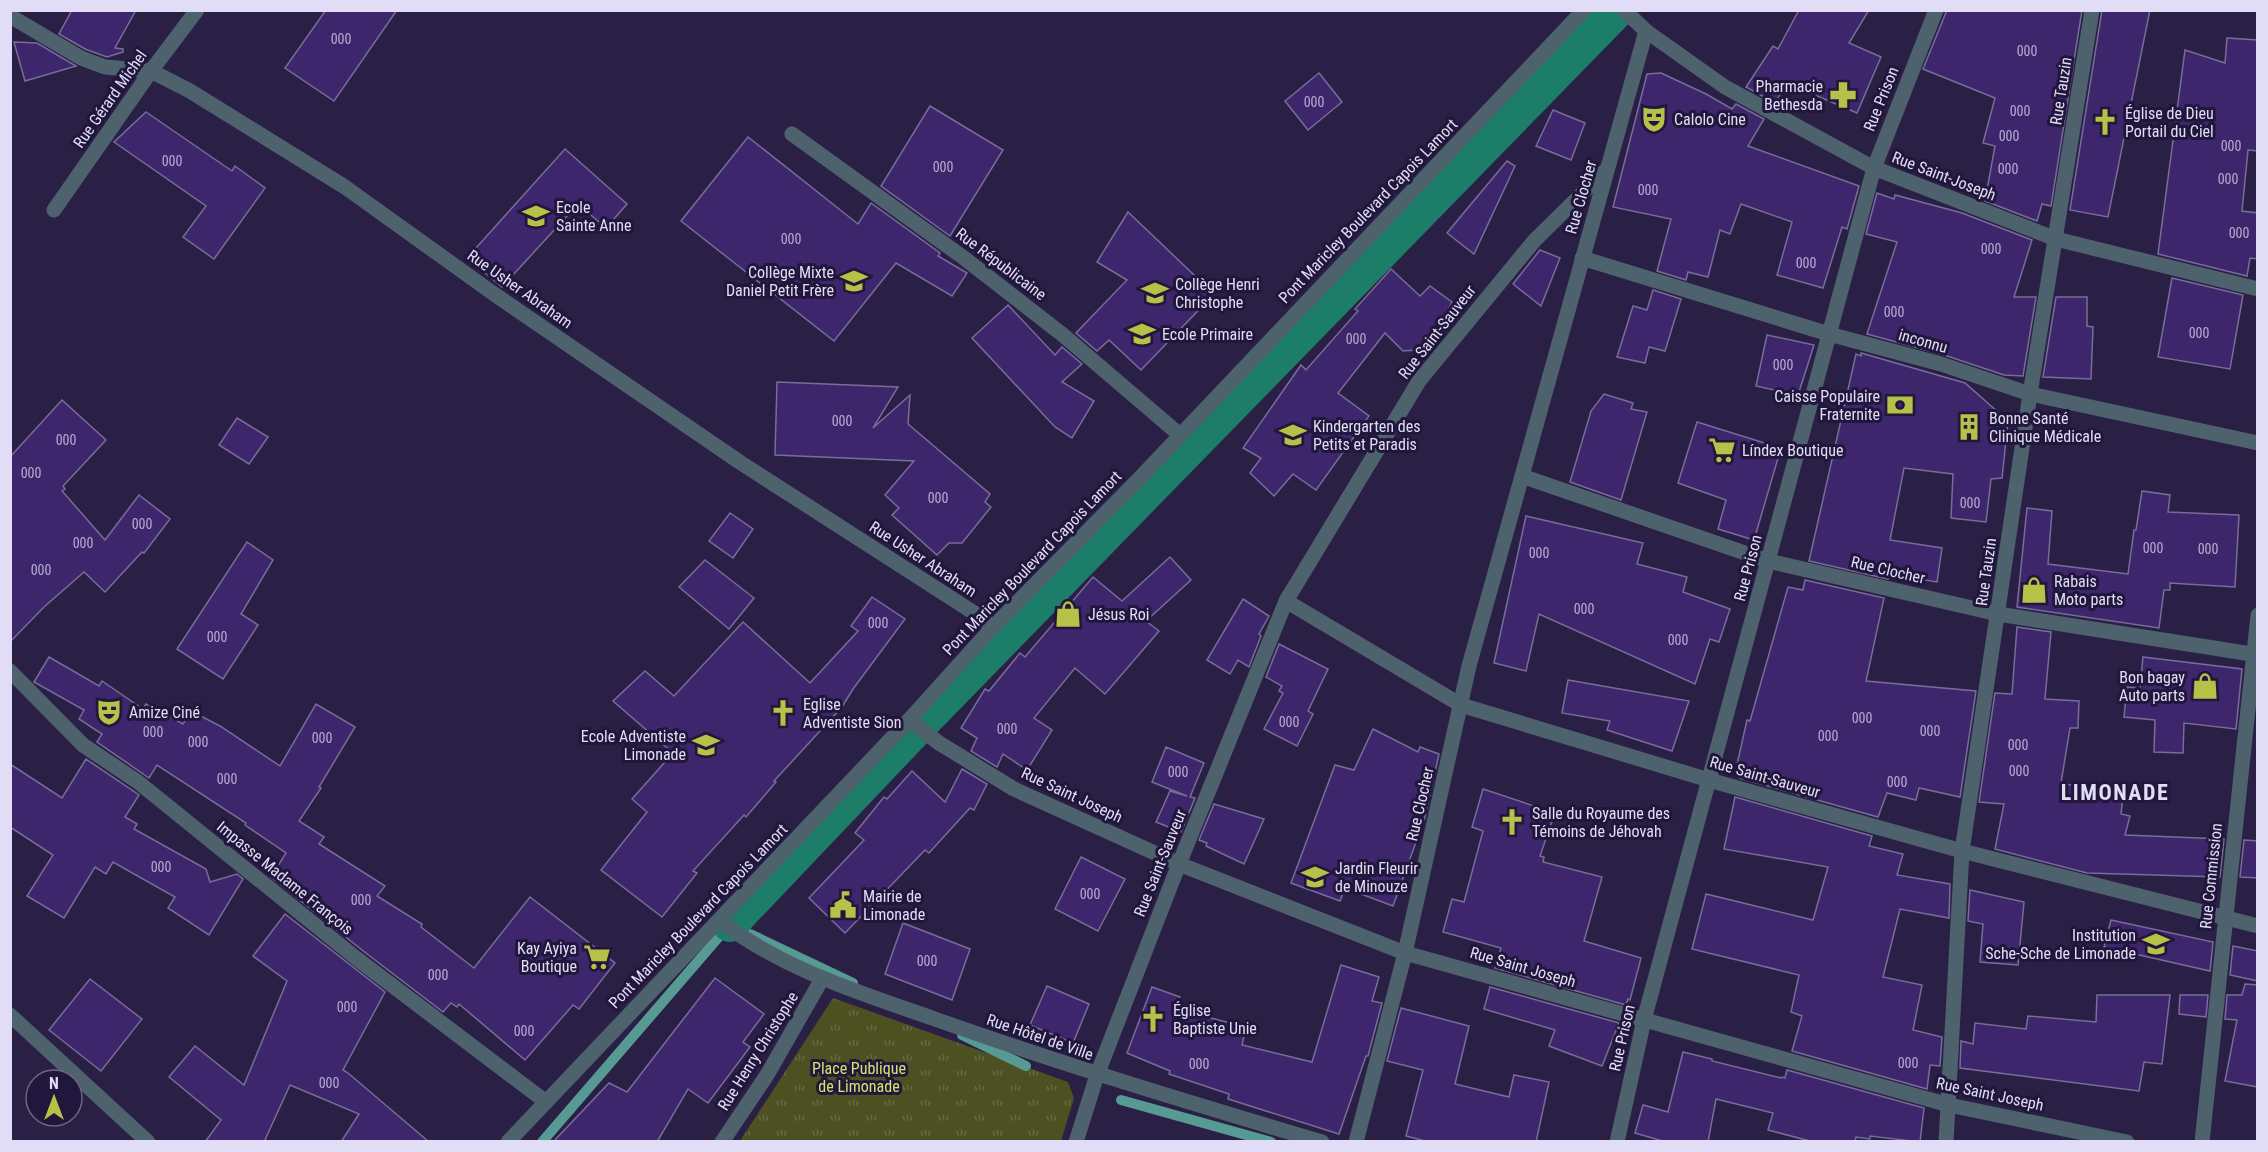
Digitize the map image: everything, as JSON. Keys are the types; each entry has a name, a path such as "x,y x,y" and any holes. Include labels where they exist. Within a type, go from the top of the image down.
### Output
{"street":[{"name":"Rue Gérard Michel","path":"54,210 151,71 197,10"},
{"name":"Pont Maricley Boulevard Capois Lamort","path":"508,1142 725,925 993,627 1180,435 1584,10"},
{"name":"Rue Prison","path":"1617,1142 1644,1020 1874,168 1936,10"},
{"name":"Rue Tauzin","path":"1946,1142 1962,851 2030,394 2092,10"},
{"path":"1627,13 1646,31"},
{"name":"Rue Usher Abraham","path":"10,16 81,58 105,67 151,71 190,91 345,187 494,294 741,463 993,627"},
{"name":"Rue Saint-Joseph","path":"1646,31 1725,87 1874,168 2056,239 2258,289"},
{"name":"Rue Clocher","path":"1356,1142 1405,953 1469,666 1646,31"},
{"name":"Rue Républicaine","path":"792,134 964,258 1063,335 1180,435"},
{"name":"Rue Saint-Sauveur","path":"1076,1142 1097,1075 1179,864 1286,601 1419,381 1534,241 1607,168"},
{"name":"inconnu","path":"1582,258 1829,334 1941,364 2030,394 2258,443"},
{"name":"Rue Clocher","path":"1522,476 1768,561 1998,614 2256,655"},
{"name":"Rue Saint-Sauveur","path":"1286,601 1461,705 1709,780 1962,851 2258,926"},
{"name":"Rue Commission","path":"2202,1142 2224,919 2256,655 2258,615"},
{"name":"Impasse Madame François","path":"10,671 83,745 138,782 356,958 546,1102"},
{"name":"Rue Saint Joseph","path":"909,720 933,739 1014,789 1179,864 1405,953 1949,1105 2127,1142"},
{"name":"Rue Hôtel de Ville","path":"725,925 755,946 820,983 1097,1075 1322,1142"},
{"name":"Rue Henry Christophe","path":"722,1142 767,1075 820,983"},
{"path":"10,1015 148,1142"}],"green space":[{"name":"Place Publique de Limonade","path":"833,998 1068,1082 1074,1098 1061,1141 740,1141"}],"building":[{"path":"72,10 136,10 115,48 123,49 123,52 107,57 85,49 59,34"},
{"path":"326,10 397,10 334,101 285,68"},
{"path":"1799,10 1869,10 1849,43 1881,57 1857,113 1787,83 1775,103 1746,87 1773,46 1778,49"},
{"path":"1947,10 2082,10 2051,206 2042,204 2037,221 1985,201 1995,146 1983,143 1995,98 1923,69"},
{"path":"2102,10 2150,10 2108,217 2070,210"},
{"path":"2227,38 2258,40 2258,151 2248,150 2242,211 2258,213 2258,259 2250,258 2247,276 2158,254 2185,50 2225,63"},
{"path":"14,42 37,43 76,66 25,81"},
{"path":"1319,73 1342,102 1308,130 1285,101"},
{"path":"1661,73 1732,109 1736,104 1764,119 1748,146 1859,186 1847,229 1842,227 1823,288 1777,275 1792,222 1741,204 1730,234 1720,230 1708,277 1688,272 1686,280 1657,271 1671,219 1613,207 1647,74"},
{"path":"930,106 1003,150 950,236 881,186"},
{"path":"1553,110 1585,123 1571,160 1536,146"},
{"path":"146,112 232,171 235,166 265,188 214,259 183,237 206,206 114,142"},
{"path":"748,137 858,224 871,203 940,253 938,256 967,273 952,296 896,263 834,341 681,221"},
{"name":"Ecole Sainte Anne","path":"565,149 627,204 606,228 578,204 502,287 467,258"},
{"path":"1507,161 1515,166 1474,254 1447,233"},
{"path":"1877,193 1894,199 1895,195 1962,213 2032,240 2014,297 2036,297 2023,376 2004,375 1944,355 1867,334 1897,242 1866,234"},
{"path":"1128,212 1214,294 1141,370 1109,340 1097,351 1076,333 1127,280 1097,262"},
{"path":"1540,250 1560,258 1541,306 1513,284"},
{"path":"1391,269 1420,296 1430,286 1452,302 1437,334 1417,350 1403,351 1385,333 1338,393 1369,416 1316,490 1293,474 1274,496 1250,473 1261,458 1243,448 1301,365 1306,370"},
{"path":"2172,278 2243,295 2230,369 2158,357"},
{"path":"1653,290 1681,299 1665,351 1649,347 1645,363 1617,357 1633,306 1647,310"},
{"path":"2056,297 2087,297 2087,326 2093,327 2091,379 2043,377"},
{"path":"1008,305 1055,355 1062,347 1082,364 1062,382 1094,401 1072,438 1055,427 972,338"},
{"path":"1767,335 1814,345 1798,395 1756,386"},
{"path":"1861,353 1965,383 2008,421 2002,478 1991,479 1986,522 1951,518 1953,474 1904,468 1890,540 1942,548 1937,582 1889,574 1888,579 1809,561 1856,354 1861,356"},
{"path":"777,382 898,387 873,428 910,395 908,424 990,494 985,502 991,507 962,543 949,543 937,555 892,515 899,508 885,495 914,461 775,455"},
{"path":"1604,394 1633,403 1631,409 1647,412 1621,500 1570,482 1591,411"},
{"path":"62,400 106,440 63,486 65,489 62,491 105,540 139,495 170,519 144,553 142,552 105,592 84,572 44,607 10,642 10,457"},
{"path":"237,418 268,437 249,464 219,445"},
{"path":"1697,422 1781,448 1754,540 1718,529 1726,500 1678,483"},
{"path":"2142,491 2170,495 2168,512 2239,515 2235,587 2170,583 2170,590 2164,590 2159,628 2017,607 2027,508 2052,511 2048,564 2128,574"},
{"path":"730,513 753,529 733,558 709,541"},
{"path":"1526,516 1643,543 1637,564 1687,577 1683,592 1730,609 1719,642 1710,639 1695,684 1539,614 1526,671 1494,663"},
{"path":"247,542 273,560 241,614 258,625 223,679 177,649"},
{"path":"1170,557 1191,580 1146,621 1159,631 1105,694 1075,668 1034,718 1052,730 1027,770 1003,754 997,767 971,751 977,738 961,728 985,689 989,691 1020,653 1025,657 1093,577 1122,601"},
{"path":"705,560 754,598 729,629 679,587"},
{"path":"1805,580 1884,598 1866,681 1976,691 1960,797 1919,788 1916,800 1887,793 1878,817 1739,778 1741,770 1736,769 1747,720 1750,721 1788,587 1803,590"},
{"path":"872,597 905,619 842,707 774,781 776,782 746,817 744,815 693,871 697,873 662,917 601,870 647,812 632,799 673,753 613,701 645,671 674,696 743,622 810,683 858,631 851,626"},
{"path":"1243,599 1269,616 1259,634 1261,636 1249,667 1238,660 1230,674 1207,660"},
{"path":"2017,627 2051,632 2045,699 2079,701 2078,728 2070,728 2061,783 2123,796 2121,814 2130,816 2125,835 2224,839 2220,877 2087,873 1995,849 2004,804 1979,802 1995,693 2012,694"},
{"path":"1279,644 1328,669 1308,711 1313,714 1297,746 1264,729 1283,693 1279,691 1282,686 1266,677"},
{"path":"49,657 99,686 102,681 143,709 146,704 183,724 191,711 220,726 280,766 316,704 355,727 319,787 321,788 299,821 324,837 319,844 385,886 377,896 422,924 421,927 474,968 530,897 615,963 579,1009 573,1005 525,1060 459,1004 457,1007 451,1003 443,1012 271,877 286,853 245,825 246,823 157,765 149,778 97,742 102,734 79,719 84,710 34,682"},
{"path":"2143,657 2242,669 2236,729 2184,723 2183,753 2154,752 2155,720 2124,717 2127,687 2140,688"},
{"path":"1568,680 1689,701 1672,751 1607,730 1610,721 1562,713"},
{"path":"1373,729 1418,752 1420,747 1439,754 1425,817 1393,906 1345,888 1340,901 1291,883 1335,765 1354,770"},
{"path":"1166,747 1204,763 1190,797 1195,798 1181,832 1156,822 1170,791 1187,796 1152,782"},
{"path":"86,759 139,795 125,817 137,824 134,829 206,869 210,882 237,874 243,879 209,935 168,908 175,897 113,862 106,874 95,867 64,918 27,896 53,855 10,827 10,764 62,798"},
{"path":"962,769 987,784 974,810 970,808 929,853 925,850 845,933 809,898 864,840 855,833 884,797 887,799 912,771 945,802"},
{"path":"1483,789 1555,813 1540,856 1544,857 1543,862 1602,877 1584,941 1641,958 1630,1000 1628,999 1626,1005 1495,968 1501,948 1443,932 1452,899 1464,902 1483,831 1472,827"},
{"path":"1735,797 1872,836 1869,846 1903,854 1897,875 1950,884 1949,918 1900,909 1883,977 1922,985 1913,1030 1942,1037 1940,1066 1930,1065 1927,1089 1792,1051 1802,1016 1791,1012 1799,975 1692,949 1706,894 1813,920 1828,867 1724,849"},
{"path":"1214,804 1264,819 1244,864 1206,846 1207,843 1199,840"},
{"path":"2244,840 2258,841 2258,878 2240,877"},
{"path":"1081,857 1125,879 1098,931 1055,909"},
{"path":"1970,890 2024,902 2018,965 1980,962 1983,924 1968,921"},
{"path":"285,914 385,992 343,1070 429,1142 341,1142 359,1114 290,1085 264,1142 205,1142 221,1120 169,1077 195,1046 244,1085 287,981 253,956"},
{"path":"2111,920 2213,942 2210,971 2104,947"},
{"path":"903,923 970,949 952,1000 885,974"},
{"path":"2233,946 2258,951 2258,981 2230,975"},
{"path":"1341,965 1379,977 1372,1001 1382,1003 1368,1056 1366,1056 1339,1134 1228,1099 1229,1094 1169,1074 1170,1071 1127,1053 1152,987 1180,997 1176,1009 1246,1027 1242,1045 1312,1062"},
{"path":"715,978 764,1014 743,1042 750,1047 708,1103 688,1089 657,1142 553,1142 609,1083 627,1092"},
{"path":"90,979 142,1019 101,1071 49,1030"},
{"path":"2245,984 2258,985 2258,1087 2225,1081 2237,1020 2225,1019 2227,995 2242,995"},
{"path":"1047,986 1089,1004 1073,1043 1030,1025"},
{"path":"1490,987 1619,1023 1602,1066 1549,1046 1555,1030 1484,1009"},
{"path":"2097,995 2170,995 2162,1064 2144,1062 2139,1091 1960,1068 1961,1041 1973,1044 1975,1023 2026,1029 2028,1016 2096,1022"},
{"path":"2180,995 2208,995 2206,1017 2179,1014"},
{"path":"1401,1008 1469,1026 1455,1084 1509,1097 1514,1075 1549,1082 1536,1142 1429,1142 1406,1136 1423,1070 1387,1061"},
{"path":"1683,1052 1781,1078 1785,1078 1787,1070 1924,1108 1920,1142 1870,1136 1870,1139 1856,1137 1855,1142 1814,1142 1768,1130 1773,1113 1716,1099 1708,1142 1666,1142 1635,1133 1643,1105 1668,1112"}],"waterway":[{"path":"730,924 925,719 1617,10"},
{"path":"542,1142 730,924 734,926"},
{"path":"750,934 853,983"},
{"path":"962,1035 1026,1066"},
{"path":"1121,1100 1271,1142"}],"place":[{"name":"Pharmacie Bethesda","path":"1843,95"},
{"name":"Calolo Cine","path":"1654,119"},
{"name":"Église de Dieu Portail du Ciel","path":"2105,122"},
{"name":"Ecole Sainte Anne","path":"536,216"},
{"name":"Collège Mixte Daniel Petit Frère","path":"854,281"},
{"name":"Collège Henri Christophe","path":"1155,293"},
{"name":"Ecole Primaire","path":"1142,334"},
{"name":"Caisse Populaire Fraternite","path":"1900,405"},
{"name":"Bonne Santé Clinique Médicale","path":"1969,427"},
{"name":"Kindergarten des Petits et Paradis","path":"1293,435"},
{"name":"Líndex Boutique","path":"1722,450"},
{"name":"Rabais Moto parts","path":"2034,590"},
{"name":"Jésus Roi","path":"1068,614"},
{"name":"Bon bagay Auto parts","path":"2205,686"},
{"name":"Amize Ciné","path":"109,712"},
{"name":"Eglise Adventiste Sion","path":"783,713"},
{"name":"Ecole Adventiste Limonade","path":"706,745"},
{"name":"Salle du Royaume des Témoins de Jéhovah","path":"1512,822"},
{"name":"Jardin Fleurir de Minouze","path":"1315,877"},
{"name":"Mairie de Limonade","path":"843,905"},
{"name":"Institution Sche-Sche de Limonade","path":"2156,944"},
{"name":"Kay Ayiya Boutique","path":"597,957"},
{"name":"Église Baptiste Unie","path":"1153,1019"}],"district":[{"name":"LIMONADE","path":"2115,792"}]}
